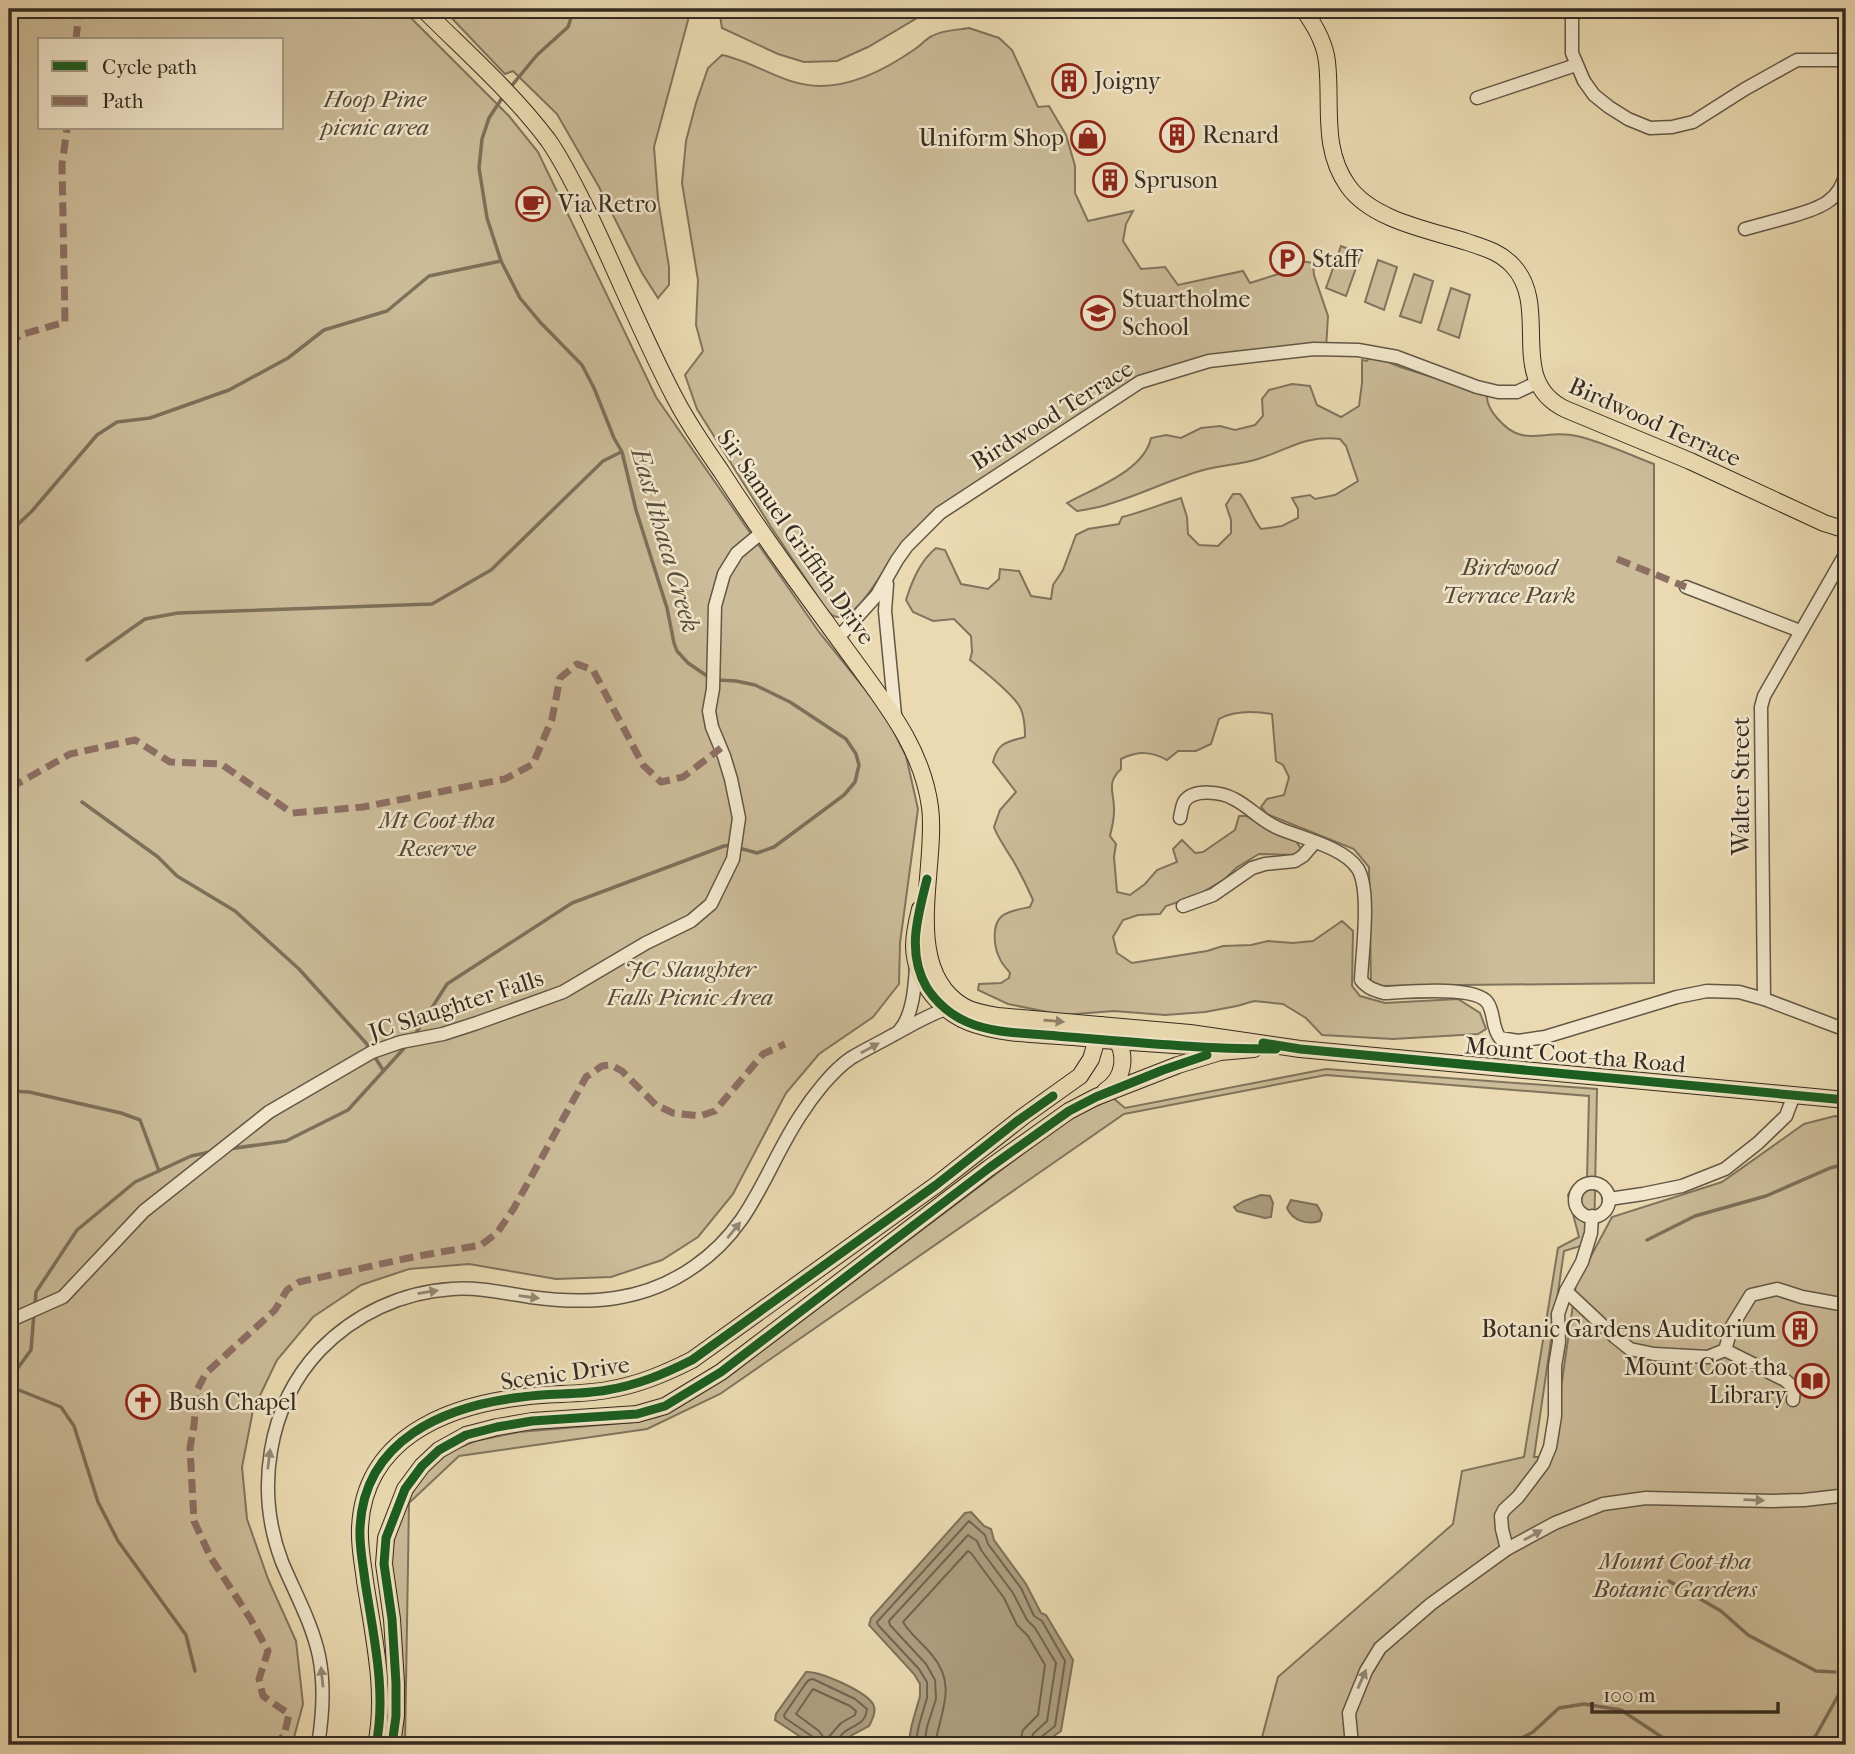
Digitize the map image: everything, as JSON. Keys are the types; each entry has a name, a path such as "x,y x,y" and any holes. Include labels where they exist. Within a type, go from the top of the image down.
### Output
{"main road":[{"name":"Sir Samuel Griffith Drive","path":"423,9 496,81 549,142 568,173 678,404 761,533 908,738 918,761 930,809 926,942 929,959 955,1007"},
{"path":"1303,9 1315,25 1327,60 1328,132 1332,155 1347,186 1357,197 1386,216 1486,248 1505,258 1516,268 1523,278 1530,301 1532,359 1538,382"},
{"name":"Birdwood Terrace","path":"1538,382 1548,399 1565,409 1690,461 1824,523 1846,530"},
{"path":"927,879 914,946 916,961 927,988 955,1007 1099,1032 1118,1041"},
{"name":"Mount Coot-tha Road","path":"1099,1032 1207,1035 1300,1049 1846,1100"},
{"name":"Scenic Drive","path":"376,1745 380,1695 360,1529 363,1505 370,1484 381,1464 400,1443 422,1426 460,1409 521,1397 604,1391 623,1387 647,1381 692,1360 936,1185 1076,1079 1089,1064 1099,1032"},
{"name":"Mount Coot-tha Road","path":"1118,1041 1300,1049"},
{"name":"Scenic Drive","path":"392,1745 396,1716 396,1683 384,1564 386,1538 405,1489 422,1466 439,1450 466,1435 520,1423 637,1414 665,1406 721,1372 1020,1145 1056,1119 1109,1088 1118,1079 1122,1066 1122,1051 1118,1041"},
{"name":"Scenic Drive","path":"1084,1102 1207,1055 1256,1049"}],"street":[{"path":"1574,9 1572,39 1576,65 1594,95 1628,118 1650,128 1693,122 1745,89 1797,61 1846,60 1846,137"},
{"path":"1477,98 1576,65"},
{"path":"1745,229 1816,209 1837,193 1846,171"},
{"name":"Birdwood Terrace","path":"838,638 873,600 892,567 913,539 940,513 1140,382 1209,361 1314,349 1358,350 1397,357 1477,387 1498,392 1517,392 1538,382"},
{"name":"JC Slaughter Falls","path":"9,1321 63,1297 144,1211 269,1112 368,1054 401,1042 477,1024 563,992 646,943 691,921 711,904 733,859 738,818 737,804 724,756 712,727 709,711 713,689 715,606 724,574 737,553 761,533"},
{"name":"Walter Street","path":"1764,999 1761,707 1764,696 1846,553"},
{"name":"Birdwood Terrace","path":"892,567 885,604 895,717"},
{"path":"1686,587 1800,631"},
{"path":"1180,818 1184,803 1189,797 1200,793 1223,794 1275,827 1336,851 1352,861 1363,885 1360,980 1373,990 1384,993 1459,991 1481,996 1488,1003 1493,1028 1500,1038 1518,1041 1545,1037 1677,997 1707,991 1739,992 1764,999 1846,1030"},
{"path":"1183,906 1213,895 1252,868 1294,861 1303,856 1315,842"},
{"path":"896,1034 903,1027 909,1013 916,961"},
{"path":"318,1745 323,1707 319,1658 313,1634 275,1542 267,1475 275,1430 284,1404 298,1378 318,1353 368,1312 415,1294 455,1289 591,1302 640,1293 680,1276 714,1251 737,1226 758,1196 800,1116 851,1058 955,1007"},
{"path":"1609,1199 1682,1186 1725,1168 1787,1116 1794,1096"},
{"path":"1595,1183 1605,1188 1609,1199 1606,1209 1597,1216 1582,1213 1576,1204 1580,1189 1584,1185 1595,1183"},
{"path":"1507,1549 1501,1516 1543,1464 1550,1447 1556,1416 1558,1314 1566,1291 1582,1262 1591,1233 1592,1216"},
{"path":"1725,1350 1732,1326 1751,1295 1777,1289 1802,1297 1845,1303"},
{"path":"1566,1291 1630,1349 1654,1354 1708,1357 1725,1350 1785,1380 1794,1388 1793,1400"},
{"path":"1352,1745 1349,1713 1366,1671 1380,1647 1431,1604 1507,1549 1555,1522 1603,1504 1646,1498 1804,1500 1839,1496"}],"green space":[{"name":"Mt Coot-tha Reserve","path":"9,9 402,9 509,116 538,152 656,397 819,632 885,714 906,756 918,809 900,943 899,984 873,1017 819,1054 786,1093 733,1194 698,1237 662,1260 611,1277 556,1279 469,1264 409,1269 361,1285 313,1317 277,1360 253,1410 242,1467 247,1519 268,1579 296,1641 303,1704 292,1745 9,1745"},
{"path":"443,9 691,9 654,147 658,199 669,267 669,285 658,298 557,114 513,71 505,74"},
{"path":"723,9 937,9 837,61 804,62 778,54 722,28 720,16"},
{"path":"969,28 999,38 1012,50 1038,107 1049,106 1066,135 1075,166 1075,193 1088,221 1133,211 1126,224 1123,241 1141,269 1165,267 1178,285 1243,271 1250,283 1291,270 1302,261 1313,263 1314,275 1328,316 1326,349 1244,357 1140,382 914,530 896,551 861,603 852,612 834,616 826,609 771,527 697,409 685,375 703,351 696,325 698,280 682,183 686,141 708,68 722,55 794,82 833,85 882,69 936,34"},
{"path":"1341,246 1361,254 1346,296 1326,288"},
{"path":"1378,260 1397,267 1384,310 1365,302"},
{"path":"1414,274 1433,281 1421,323 1400,316"},
{"path":"1451,288 1470,295 1459,338 1438,330"},
{"name":"Birdwood Terrace Park","path":"1371,355 1400,367 1487,394 1491,410 1507,428 1516,433 1525,436 1577,436 1654,464 1654,983 1371,986 1369,867 1354,849 1267,814 1261,807 1267,799 1284,795 1289,777 1283,765 1276,761 1272,714 1252,712 1232,714 1219,719 1211,744 1196,751 1178,751 1167,760 1144,753 1121,759 1121,769 1112,784 1114,815 1110,836 1116,844 1114,857 1117,892 1130,895 1145,884 1157,870 1177,862 1173,849 1182,840 1195,853 1203,852 1235,830 1239,816 1246,816 1267,828 1294,838 1301,849 1296,855 1259,854 1236,868 1225,879 1196,896 1166,906 1160,914 1138,915 1123,920 1113,937 1117,953 1132,963 1223,946 1268,941 1313,941 1342,921 1353,931 1352,986 1360,996 1385,1003 1458,999 1480,1013 1486,1029 1478,1034 1393,1039 1322,1035 1306,1018 1283,1004 1254,1001 1205,1012 1165,1015 1114,1011 1062,1015 1008,1004 978,990 979,984 1001,983 1009,978 1010,973 996,949 996,925 1002,916 1030,907 1033,900 994,827 1000,810 1016,792 993,762 995,755 1008,742 1025,737 1024,724 1022,711 1014,699 970,660 971,636 954,619 933,621 913,612 906,600 921,565 936,548 945,550 961,584 988,589 999,579 1000,569 1019,571 1031,596 1051,599 1053,585 1063,570 1076,535 1088,529 1119,524 1122,517 1174,500 1181,498 1187,517 1188,534 1199,545 1218,546 1231,533 1231,520 1226,505 1233,494 1240,494 1261,529 1282,526 1298,518 1298,509 1292,498 1310,495 1315,499 1335,495 1358,481 1346,446 1340,439 1307,441 1251,461 1200,471 1097,507 1077,511 1067,503 1104,485 1128,469 1139,460 1151,438 1166,435 1181,438 1201,428 1220,426 1235,430 1255,425 1263,416 1262,399 1269,390 1292,384 1310,386 1317,405 1341,417 1359,406 1362,360 1367,361"},
{"name":"Mount Coot-tha Botanic Gardens","path":"1326,1069 1597,1089 1594,1242 1564,1251 1534,1457 1551,1457 1576,1284 1612,1217 1722,1182 1804,1124 1835,1116 1846,1117 1846,1745 1260,1745 1278,1677 1453,1524 1462,1471 1524,1457 1558,1248 1579,1237 1568,1195 1574,1185 1587,1178 1589,1096 1326,1075 1124,1114 720,1394 647,1429 459,1456 409,1503 405,1745 398,1745 391,1562 396,1519 426,1469 449,1452 475,1441 519,1432 635,1422 657,1417 678,1407 734,1372 1042,1139 1077,1115 1113,1098 1125,1108"}],"water":[{"path":"1261,1195 1270,1196 1273,1203 1271,1217 1237,1211 1234,1207 1244,1201"},
{"path":"1291,1200 1317,1205 1322,1214 1320,1221 1305,1222 1297,1219 1287,1208"},
{"path":"971,1512 984,1526 991,1529 994,1540 1026,1584 1041,1613 1046,1615 1073,1660 1061,1731 1044,1743 908,1745 920,1696 920,1684 869,1625 871,1618 965,1513"},
{"path":"806,1672 842,1683 868,1699 874,1710 869,1726 841,1745 813,1745 775,1720 776,1714"}],"waterway":[{"name":"East Ithaca Creek","path":"509,89 537,55 568,27 574,9"},
{"name":"East Ithaca Creek","path":"504,95 489,118 482,139 479,168 487,218 501,261 520,298 582,365 594,388 622,452 677,651 688,663 710,678"},
{"path":"9,533 32,511 97,435 117,422 150,418 229,390 288,358 324,330 387,311 429,276 501,261"},
{"path":"87,660 145,619 178,613 432,604 491,570 603,461 621,452"},
{"name":"East Ithaca Creek","path":"718,680 755,685 790,702 846,739 856,754 859,765 855,782 844,795 774,847 757,853 739,848"},
{"path":"82,802 158,857 177,876 235,911 299,969 366,1043 383,1070"},
{"name":"East Ithaca Creek","path":"414,1036 447,984 572,903 732,845"},
{"name":"East Ithaca Creek","path":"228,1149 286,1141 348,1110 407,1045"},
{"path":"9,1091 29,1092 121,1113 140,1120 159,1171"},
{"name":"East Ithaca Creek","path":"35,1305 36,1292 77,1230 135,1182 191,1156 210,1152"},
{"path":"1647,1240 1695,1216 1766,1196 1830,1168 1846,1164"},
{"name":"East Ithaca Creek","path":"9,1380 31,1350 34,1313"},
{"path":"9,1386 61,1407 74,1426 98,1502 118,1541 186,1635 195,1671"},
{"path":"1669,1581 1721,1611 1748,1635 1816,1671 1835,1672"},
{"path":"1783,1745 1815,1737 1843,1687"},
{"path":"1509,1745 1533,1732 1559,1708 1584,1704 1621,1710 1674,1745"}],"marked path":[{"path":"76,38 79,9"},
{"path":"9,346 20,335 65,322 62,165 67,130"},
{"path":"1617,559 1686,587"},
{"path":"9,786 70,754 135,740 170,762 221,764 292,813 363,807 505,779 533,764 552,719 560,678 577,664 593,670 643,765 661,782 683,777 721,748"},
{"path":"272,1745 284,1736 289,1714 263,1696 259,1679 268,1651 211,1558 194,1521 190,1448 197,1390 206,1373 275,1310 287,1290 299,1282 481,1245 497,1233 514,1208 586,1077 602,1066 611,1065 622,1071 656,1105 673,1113 700,1116 715,1111 763,1054 785,1044"}],"cycle path":[{"path":"927,879 916,934 917,961 927,988 945,1008 961,1019 988,1029 1011,1032 1166,1045 1276,1049"},
{"path":"1263,1043 1300,1049 1846,1100"},
{"path":"392,1745 396,1716 396,1683 392,1619 384,1564 386,1538 405,1489 422,1466 439,1450 466,1435 497,1427 532,1421 637,1414 665,1406 721,1372 989,1168 1069,1111 1096,1097 1207,1055"},
{"path":"376,1745 379,1684 361,1555 360,1528 365,1497 376,1471 393,1450 414,1432 465,1409 522,1397 618,1388 651,1378 692,1360 936,1185 1053,1096"}],"place":[{"name":"Joigny","path":"1069,81"},
{"name":"Renard","path":"1177,135"},
{"name":"Uniform Shop","path":"1088,138"},
{"name":"Spruson","path":"1110,180"},
{"name":"Via Retro","path":"533,204"},
{"name":"Staff","path":"1287,259"},
{"name":"Stuartholme School","path":"1098,313"},
{"name":"Botanic Gardens Auditorium","path":"1800,1329"},
{"name":"Mount Coot-tha Library","path":"1812,1381"},
{"name":"Bush Chapel","path":"143,1402"}],"park label":[{"name":"Hoop Pine picnic area","path":"375,113"},
{"name":"JC Slaughter Falls Picnic Area","path":"690,983"}]}
